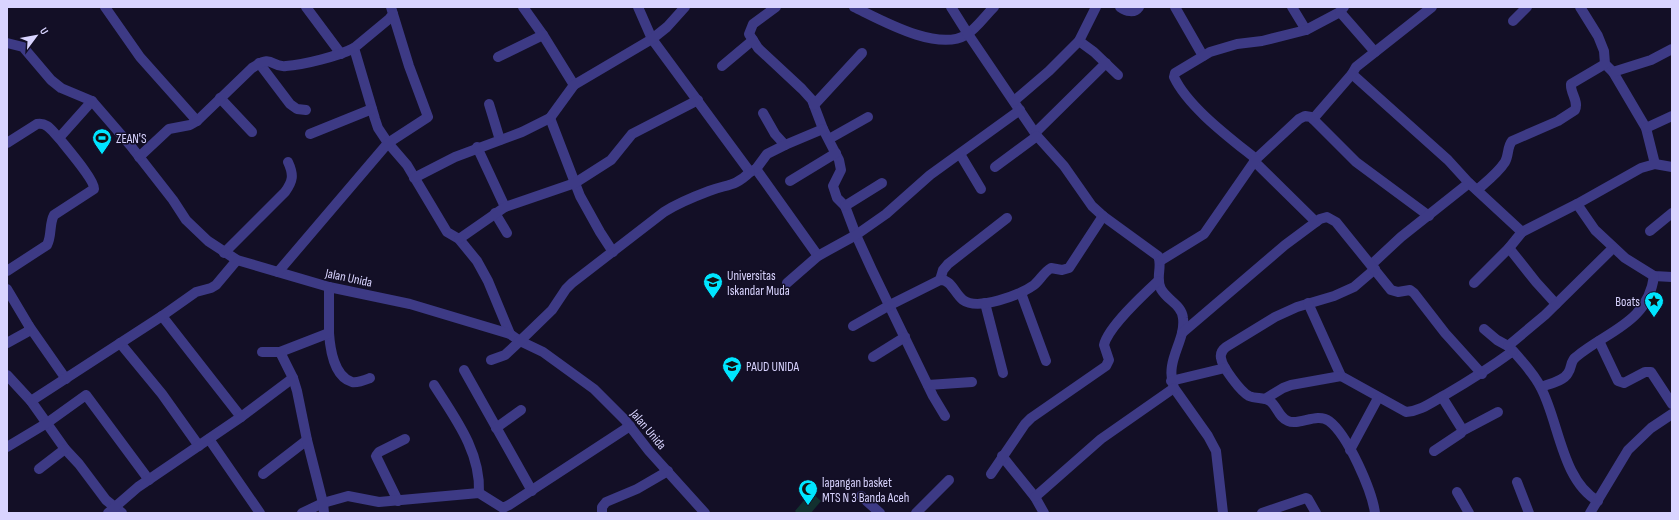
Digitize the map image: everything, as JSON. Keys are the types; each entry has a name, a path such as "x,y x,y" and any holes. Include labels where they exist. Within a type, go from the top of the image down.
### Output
{"street":[{"path":"105,7 140,57 197,121"},
{"path":"306,7 341,54"},
{"path":"523,7 574,85"},
{"path":"638,7 652,39 818,256"},
{"path":"414,178 477,147 522,132 550,118 574,85 652,39 667,27 685,7"},
{"path":"776,7 753,24 749,34 758,48 807,94 814,105 823,129 839,160 841,170 834,182 833,190 837,198 845,206 856,235 928,385 945,416"},
{"path":"854,7 905,30 933,39 955,40 968,34 994,7"},
{"path":"951,7 1020,110 1037,134 1064,166 1089,202 1103,216 1156,253 1160,261 1158,281 1162,291 1182,312 1183,319 1182,333 1172,363 1172,384 1208,436 1216,451 1223,513"},
{"path":"1014,101 1049,71 1079,41 1096,7"},
{"path":"1120,7 1131,12 1137,10 1139,7"},
{"path":"1175,7 1203,56"},
{"path":"1292,7 1306,30"},
{"path":"1313,119 1352,74 1356,67 1432,7"},
{"path":"1513,21 1527,7"},
{"path":"1580,7 1598,36 1604,51 1605,64 1613,72 1646,128 1655,164"},
{"path":"1316,222 1255,160 1186,96 1174,75 1176,72 1203,56 1237,44 1262,41 1306,30 1342,9 1375,52"},
{"path":"139,157 169,128 190,125 197,121 259,63 271,61 283,67 298,65 341,54 354,48 383,24 392,10"},
{"path":"278,272 388,143 428,117 392,10"},
{"path":"498,57 543,36"},
{"path":"722,66 753,40"},
{"path":"1079,41 1094,52 1118,75"},
{"name":"Jalan Unida","path":"7,43 23,47 51,80 62,88 92,101 173,200 186,220 208,241 224,253 236,260 329,287 410,304 510,334 520,341 543,352 594,389 616,410 649,451 705,513"},
{"path":"354,48 378,128 388,143 407,165 447,232 459,239 477,261 488,281 510,334"},
{"path":"1613,72 1651,60 1672,49"},
{"path":"814,105 862,53"},
{"path":"259,63 290,104 297,109 306,110"},
{"path":"995,167 1037,134 1106,63"},
{"path":"1477,190 1502,166 1507,157 1509,144 1512,141 1558,121 1574,110 1576,104 1571,89 1571,84 1605,64"},
{"path":"1352,74 1448,160 1469,183 1522,232"},
{"path":"220,98 252,132"},
{"path":"459,239 494,213 505,207 575,183 611,160 632,134 698,100"},
{"path":"58,138 92,101"},
{"path":"489,104 500,140"},
{"path":"310,134 372,109"},
{"path":"787,283 818,256 856,235 896,206 914,188 1020,110"},
{"path":"763,113 775,134 785,145"},
{"path":"1160,261 1204,234 1255,160 1299,119 1305,116 1313,119 1356,162 1428,216"},
{"path":"1646,128 1672,116"},
{"path":"829,139 868,117"},
{"path":"550,118 575,183 589,213 613,252"},
{"path":"7,143 37,124 41,123 46,125 58,138 95,187 54,215 52,219 49,242 46,245 7,271"},
{"path":"490,360 505,355 552,310 566,289 674,205 710,190 735,184 753,171 767,154 823,129"},
{"path":"477,147 505,207"},
{"path":"790,180 836,152"},
{"path":"960,154 981,189"},
{"path":"224,253 285,192 292,181 293,174 288,162"},
{"path":"1474,284 1509,248 1522,232 1577,204 1641,168 1655,164 1672,167"},
{"path":"845,206 882,183"},
{"path":"1375,513 1369,489 1350,450 1343,438 1329,421 1314,418 1288,422 1283,418 1273,404 1265,399 1246,395 1225,368 1220,357 1222,350 1226,347 1275,318 1308,303 1334,296 1354,288 1402,237 1469,183"},
{"path":"1577,204 1595,230 1625,258 1654,276 1672,278"},
{"path":"494,213 506,233"},
{"path":"1650,231 1672,213"},
{"path":"853,326 890,305 940,280 948,282 963,300 972,303 985,303 1021,293 1039,281 1051,268 1062,270 1069,268 1103,216"},
{"path":"940,280 943,270 948,264 1007,218"},
{"path":"1182,333 1285,245 1316,222 1324,218 1334,220 1393,291 1413,291 1445,332 1482,374"},
{"path":"1509,248 1556,304"},
{"path":"1308,303 1340,376 1406,412 1419,410 1482,374 1511,349 1613,248"},
{"path":"31,401 162,316 196,292 211,288 236,260"},
{"path":"1541,387 1565,377 1569,372 1574,358 1631,321 1641,307 1652,286 1654,276"},
{"path":"990,474 1031,418 1106,366 1109,362 1104,345 1107,337 1126,314 1158,281"},
{"path":"329,287 330,350 336,367 344,377 351,382 370,378"},
{"path":"7,289 29,326 66,379"},
{"path":"1021,293 1046,361"},
{"path":"985,303 1003,373"},
{"path":"162,316 241,417"},
{"path":"7,343 30,330 29,326"},
{"path":"1484,329 1511,349 1541,387 1572,474 1585,492 1598,501"},
{"path":"262,352 280,352 329,333"},
{"path":"873,357 905,337"},
{"path":"1599,341 1618,381 1624,383 1645,372 1651,372 1654,374 1672,404"},
{"path":"120,343 162,394 199,446"},
{"path":"280,352 293,378 323,508"},
{"path":"1035,497 1101,439 1172,384 1225,368"},
{"path":"464,370 532,491"},
{"path":"1265,399 1291,385 1340,376"},
{"path":"9,381 31,401 65,449 79,464 115,511 148,480 241,417 293,378"},
{"path":"928,385 972,382"},
{"path":"434,385 456,418 470,444 480,480 479,493"},
{"path":"7,447 47,423 86,395 148,480"},
{"path":"1442,397 1454,415 1462,431"},
{"path":"1350,450 1378,398"},
{"path":"496,428 522,410"},
{"path":"1434,451 1462,431 1498,412"},
{"path":"1590,513 1628,450 1651,428 1672,414"},
{"path":"302,513 323,508 348,496 379,502 479,493 497,509 503,508 509,506 630,426"},
{"path":"398,501 376,456 379,452 405,438"},
{"path":"209,439 260,513"},
{"path":"263,474 307,440"},
{"path":"39,469 65,449"},
{"path":"1002,456 1035,497 1044,513"},
{"path":"602,513 602,507 606,502 636,489 668,471"},
{"path":"916,513 950,480"},
{"path":"1517,482 1528,513"},
{"path":"1458,492 1469,513"},
{"path":"861,496 880,513"},
{"path":"1262,513 1306,498 1316,513"}],"green space":[{"name":"lapangan basket MTS N 3 Banda Aceh","path":"811,492 821,501 811,513 797,513 795,511"}],"place":[{"name":"ZEAN'S","path":"102,155"},
{"name":"Universitas Iskandar Muda","path":"713,299"},
{"name":"Boats","path":"1654,318"},
{"name":"PAUD UNIDA","path":"732,383"},
{"name":"lapangan basket MTS N 3 Banda Aceh","path":"808,506"}]}
